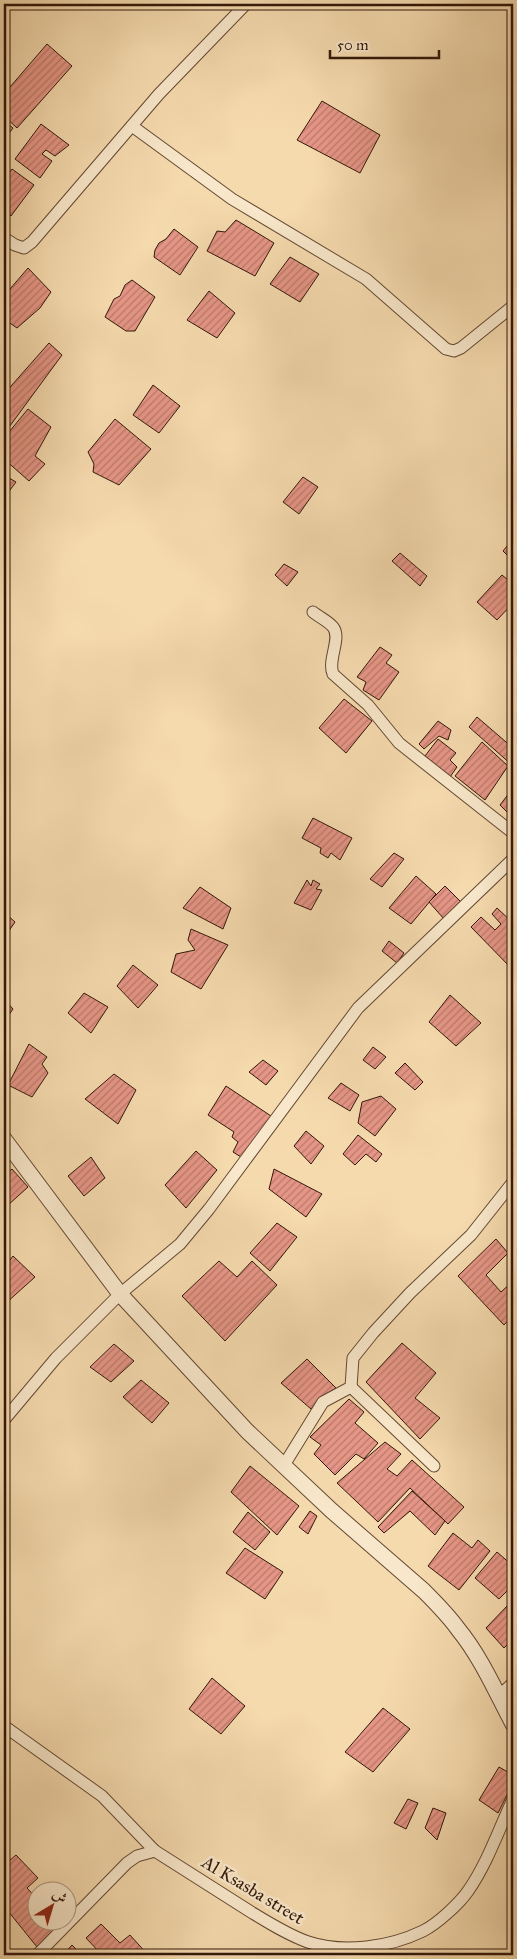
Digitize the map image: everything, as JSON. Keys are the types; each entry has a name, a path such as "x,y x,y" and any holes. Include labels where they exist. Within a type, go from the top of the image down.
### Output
{"street":[{"path":"4,238 14,245 24,248 32,242 159,94 246,4"},
{"path":"132,126 232,199 366,279 446,348 454,351 460,348 513,306"},
{"path":"313,612 334,628 336,634 330,667 333,674 368,705 399,743 513,833"},
{"path":"4,1420 56,1358 120,1294 180,1244 209,1209 358,1008 513,859"},
{"path":"4,1139 120,1294 247,1431 442,1609 460,1630 499,1696 513,1724"},
{"path":"351,1388 353,1358 410,1293 471,1235 513,1182"},
{"path":"284,1465 323,1402 351,1388"},
{"path":"351,1388 434,1466"},
{"path":"499,1696 513,1683"},
{"name":"Al Ksasba street","path":"4,1726 102,1796 155,1851 278,1928 308,1942 336,1951 400,1940 425,1930 454,1906 468,1891 513,1799"},
{"path":"37,1955 127,1863 137,1856 155,1851"}],"building":[{"path":"47,44 72,66 17,128 4,116 4,94"},
{"path":"322,101 380,135 360,173 297,140"},
{"path":"4,121 13,128 4,140"},
{"path":"41,124 69,145 55,156 46,150 42,154 52,161 40,178 15,159"},
{"path":"12,169 34,185 11,216 4,210 4,180"},
{"path":"236,220 274,243 255,276 207,251 217,231 225,232"},
{"path":"174,229 198,247 180,275 154,257 159,243 166,239"},
{"path":"290,257 319,274 300,302 270,284"},
{"path":"28,268 51,292 40,308 17,328 4,319 4,296"},
{"path":"132,280 155,297 135,331 126,331 105,317 114,299 120,296 125,285"},
{"path":"209,291 235,313 217,338 187,320"},
{"path":"49,343 62,355 4,434 4,394"},
{"path":"153,385 180,406 159,433 133,415"},
{"path":"28,409 51,427 35,456 45,464 29,481 4,459 4,438"},
{"path":"115,419 151,449 119,485 93,472 94,464 88,452"},
{"path":"4,475 16,482 4,498"},
{"path":"303,477 318,487 299,514 283,502"},
{"path":"513,539 513,561 503,551"},
{"path":"400,553 427,576 420,586 392,561"},
{"path":"284,564 298,572 287,586 275,575"},
{"path":"502,575 513,584 513,603 497,620 477,602"},
{"path":"380,647 392,655 386,663 399,672 379,700 363,690 366,682 357,677"},
{"path":"344,699 372,721 346,753 319,728"},
{"path":"477,717 513,748 513,766 469,727"},
{"path":"438,721 451,730 448,740 439,736 424,749 419,744"},
{"path":"438,739 456,753 450,760 457,767 450,777 425,756"},
{"path":"482,742 508,766 485,800 455,776"},
{"path":"513,788 513,818 500,805"},
{"path":"313,818 352,838 340,860 331,853 328,858 320,853 321,848 302,838"},
{"path":"394,853 404,859 382,887 370,879"},
{"path":"416,876 436,894 411,924 389,908"},
{"path":"307,880 311,886 313,880 320,884 316,889 322,890 311,910 294,903"},
{"path":"445,886 461,902 444,919 429,902"},
{"path":"200,887 231,908 223,929 183,908"},
{"path":"497,908 513,923 513,970 471,927 481,917 495,930 501,924 492,914"},
{"path":"4,912 15,922 4,938"},
{"path":"191,929 228,945 201,989 171,972 176,954 195,950 188,940"},
{"path":"389,941 404,953 397,963 382,951"},
{"path":"133,965 158,985 138,1008 117,986"},
{"path":"84,993 108,1007 91,1033 68,1013"},
{"path":"450,995 481,1023 456,1046 429,1022"},
{"path":"4,999 13,1009 4,1022"},
{"path":"29,1044 47,1057 42,1064 48,1073 32,1097 8,1085"},
{"path":"373,1047 386,1057 375,1069 363,1060"},
{"path":"263,1060 278,1071 266,1085 249,1072"},
{"path":"405,1063 423,1082 415,1090 395,1073"},
{"path":"114,1074 136,1090 118,1124 85,1099"},
{"path":"341,1083 359,1095 350,1111 328,1098"},
{"path":"226,1086 271,1116 241,1157 233,1152 238,1142 232,1137 234,1132 208,1115"},
{"path":"381,1096 396,1109 375,1136 358,1123 362,1102"},
{"path":"306,1131 324,1146 311,1164 294,1146"},
{"path":"358,1135 382,1154 376,1162 366,1154 355,1165 343,1154"},
{"path":"196,1151 217,1170 186,1208 165,1185"},
{"path":"91,1157 105,1178 84,1196 68,1176"},
{"path":"12,1169 28,1187 7,1206 4,1202 4,1176"},
{"path":"274,1169 322,1194 306,1217 269,1189"},
{"path":"277,1223 297,1237 270,1271 250,1253"},
{"path":"496,1239 508,1253 486,1275 501,1292 513,1283 513,1315 504,1325 458,1276"},
{"path":"13,1256 35,1277 6,1303 4,1301 4,1268"},
{"path":"219,1261 237,1277 252,1261 277,1285 225,1341 182,1296"},
{"path":"402,1343 436,1373 415,1398 440,1418 420,1439 366,1382"},
{"path":"114,1344 134,1361 111,1382 90,1367"},
{"path":"307,1359 336,1388 321,1397 311,1409 281,1383"},
{"path":"141,1380 169,1403 152,1423 123,1397"},
{"path":"349,1399 364,1412 355,1423 378,1443 364,1459 356,1454 335,1475 314,1454 321,1445 310,1437"},
{"path":"385,1442 401,1454 387,1469 397,1476 412,1460 464,1507 448,1524 410,1488 378,1522 337,1483"},
{"path":"250,1466 299,1506 277,1535 231,1492"},
{"path":"412,1491 445,1521 435,1535 410,1511 384,1533 378,1527"},
{"path":"310,1511 317,1516 308,1534 299,1527"},
{"path":"248,1512 270,1532 255,1550 233,1532"},
{"path":"453,1533 472,1548 478,1540 490,1551 459,1590 428,1566"},
{"path":"245,1548 283,1572 265,1599 226,1573"},
{"path":"497,1552 513,1566 513,1585 499,1599 475,1578"},
{"path":"513,1600 513,1611 508,1605"},
{"path":"508,1605 513,1611 513,1639 504,1648 486,1628"},
{"path":"212,1678 245,1706 221,1734 189,1709"},
{"path":"383,1708 410,1729 373,1772 345,1752"},
{"path":"499,1767 513,1775 513,1783 498,1813 479,1800"},
{"path":"408,1799 418,1803 406,1829 394,1823"},
{"path":"433,1808 446,1813 437,1840 425,1828"},
{"path":"4,1854 9,1861 16,1855 38,1878 34,1882 28,1882 28,1932 51,1932 37,1947 4,1906"},
{"path":"101,1924 120,1943 130,1935 148,1955 102,1955 86,1938"},
{"path":"72,1945 82,1955 63,1955"}]}
